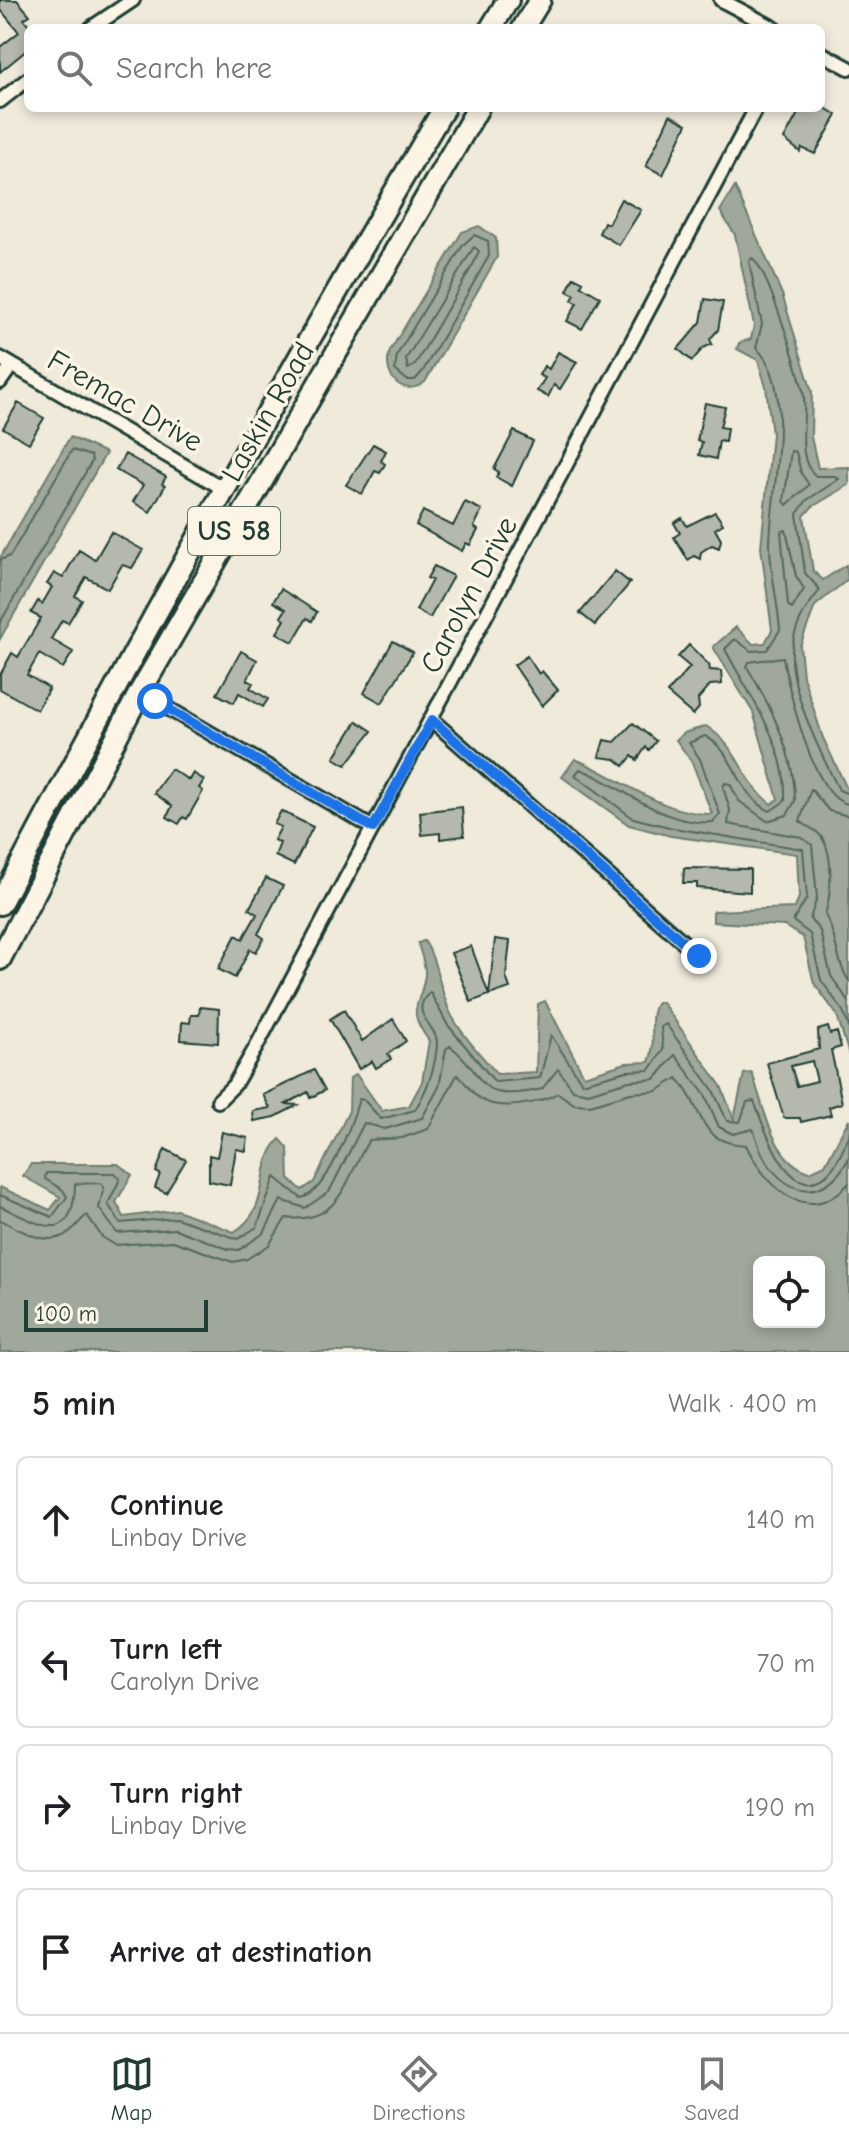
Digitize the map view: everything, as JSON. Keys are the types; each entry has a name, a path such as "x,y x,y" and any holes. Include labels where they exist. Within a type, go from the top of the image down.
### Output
{"main road":[{"path":"493,24 508,0"},
{"path":"525,24 540,0"},
{"name":"Laskin Road","path":"0,904 118,679 301,350 442,112"},
{"name":"Laskin Road","path":"0,959 140,692 476,112"},
{"path":"301,350 329,366"}],"street":[{"path":"97,24 133,0"},
{"path":"721,0 766,24"},
{"path":"825,55 849,68"},
{"path":"0,101 24,82"},
{"name":"Carolyn Drive","path":"218,1101 241,1073 754,112"},
{"path":"0,382 6,361"},
{"name":"Fremac Drive","path":"6,361 224,489"},
{"path":"140,692 373,828"},
{"path":"432,720 699,956"}],"water":[{"path":"735,187 782,294 812,392 811,437 818,468 849,467 849,485 812,507 804,516 813,571 823,580 846,565 848,579 815,606 800,646 803,676 823,738 849,793 849,1055 837,1015 814,983 803,937 784,926 713,922 713,911 795,908 799,897 797,854 671,836 629,825 562,777 575,759 659,802 694,813 712,814 692,762 676,740 684,733 706,726 726,744 761,795 771,804 778,799 753,712 713,647 736,627 753,644 765,643 772,630 761,547 772,434 766,387 758,360 737,349 739,343 751,339 754,325 735,235 720,211"},
{"path":"479,226 496,238 497,257 425,382 417,387 402,386 391,376 390,351 462,232"},
{"path":"70,437 106,453 0,639 0,558"},
{"path":"424,941 457,1025 497,1074 536,1072 538,1004 545,1001 584,1076 626,1063 649,1062 654,1009 657,1002 662,1002 721,1086 734,1119 744,1074 752,1073 771,1131 778,1145 797,1166 810,1172 825,1165 849,1119 849,1352 0,1352 0,1187 50,1210 60,1197 23,1176 31,1164 118,1164 132,1175 116,1202 124,1217 177,1210 234,1232 247,1222 255,1210 267,1161 280,1139 288,1148 289,1179 302,1190 314,1182 349,1111 350,1078 356,1074 382,1111 409,1106 422,1082 429,1041 416,1014 425,975 418,943"}],"building":[{"path":"0,0 17,0 30,15 24,19 28,24 24,24 24,52 0,72 0,47 19,32 0,9"},
{"path":"825,108 837,115 815,154 802,148 800,152 784,139 799,112 825,112"},
{"path":"670,115 687,124 663,175 646,166"},
{"path":"621,199 641,210 619,245 599,233 604,222 608,224"},
{"path":"574,277 583,282 581,286 600,297 582,329 567,321 577,303 572,300 575,295 567,291"},
{"path":"705,299 723,302 718,330 710,339 712,344 703,348 692,361 678,349 701,322"},
{"path":"558,352 577,362 560,389 554,385 548,397 537,391 545,378 539,375 544,366 549,369"},
{"path":"18,403 44,418 29,443 3,428"},
{"path":"705,403 725,407 720,427 727,428 725,442 719,441 716,459 699,455 702,442 697,441"},
{"path":"514,431 533,441 512,486 496,477 499,472 494,469"},
{"path":"373,444 386,451 381,461 385,464 380,473 375,471 362,494 346,485"},
{"path":"125,454 166,477 162,484 165,486 150,512 133,502 143,485 116,470"},
{"path":"465,502 482,510 474,527 478,530 470,545 466,543 462,551 416,525 423,511 453,526"},
{"path":"715,512 723,524 715,529 721,540 719,548 712,545 701,552 700,559 694,556 688,560 674,537 680,533 674,523 682,518 687,526"},
{"path":"111,532 143,550 132,568 122,565 108,589 86,577 75,596 82,600 68,623 62,620 51,639 73,652 63,668 39,654 27,675 49,688 37,710 0,689 0,675 12,653 18,657 41,618 31,613 38,601 42,604 52,587 47,584 54,573 63,578 79,550 95,560"},
{"path":"434,566 453,576 430,618 416,610 432,580 427,578"},
{"path":"615,571 630,583 595,625 580,613"},
{"path":"281,589 317,612 312,621 307,618 293,642 277,633 285,620 281,617 286,609 273,602"},
{"path":"393,641 413,652 382,703 364,693"},
{"path":"689,645 709,665 710,670 721,671 722,684 710,685 698,699 699,708 693,715 667,693 690,667 678,657"},
{"path":"241,651 257,660 247,680 253,683 250,688 268,699 263,707 239,693 234,703 217,694"},
{"path":"527,656 539,674 542,671 558,690 542,706 514,665"},
{"path":"357,721 372,731 346,765 334,758"},
{"path":"633,723 656,741 649,750 646,747 637,760 632,756 624,766 615,759 599,757 604,740 615,742"},
{"path":"171,769 189,780 193,773 204,780 199,788 203,791 187,819 183,817 179,824 167,817 172,806 154,793"},
{"path":"462,807 464,836 440,839 440,833 422,835 420,812"},
{"path":"281,811 313,827 294,865 275,856 280,843 274,840 281,827 274,824"},
{"path":"684,868 750,869 750,892 697,888 697,883 683,883"},
{"path":"266,878 283,886 258,934 264,938 256,952 250,949 235,978 218,969 236,935 243,939 257,914 249,909"},
{"path":"495,939 510,941 506,977 510,988 489,995"},
{"path":"471,946 489,995 471,1002 451,953"},
{"path":"200,1007 219,1009 218,1043 181,1040 182,1022 190,1023 191,1015 199,1015"},
{"path":"344,1010 362,1041 393,1019 406,1041 388,1054 391,1059 376,1068 372,1061 359,1069 330,1019"},
{"path":"828,1027 830,1034 837,1032 841,1047 831,1050 842,1103 829,1107 831,1115 801,1122 800,1118 784,1118 767,1063 819,1049 818,1030","holes":["812,1061 817,1081 797,1086 791,1066"]},
{"path":"314,1070 325,1090 310,1098 308,1092 286,1104 298,1105 275,1117 254,1121 253,1111 270,1108 263,1095"},
{"path":"222,1132 248,1138 246,1151 236,1149 230,1185 209,1181 209,1155 217,1157"},
{"path":"165,1149 186,1160 166,1193 155,1188 160,1174 156,1172"}],"route":[{"path":"155,701 373,828 432,720 699,956"}]}
